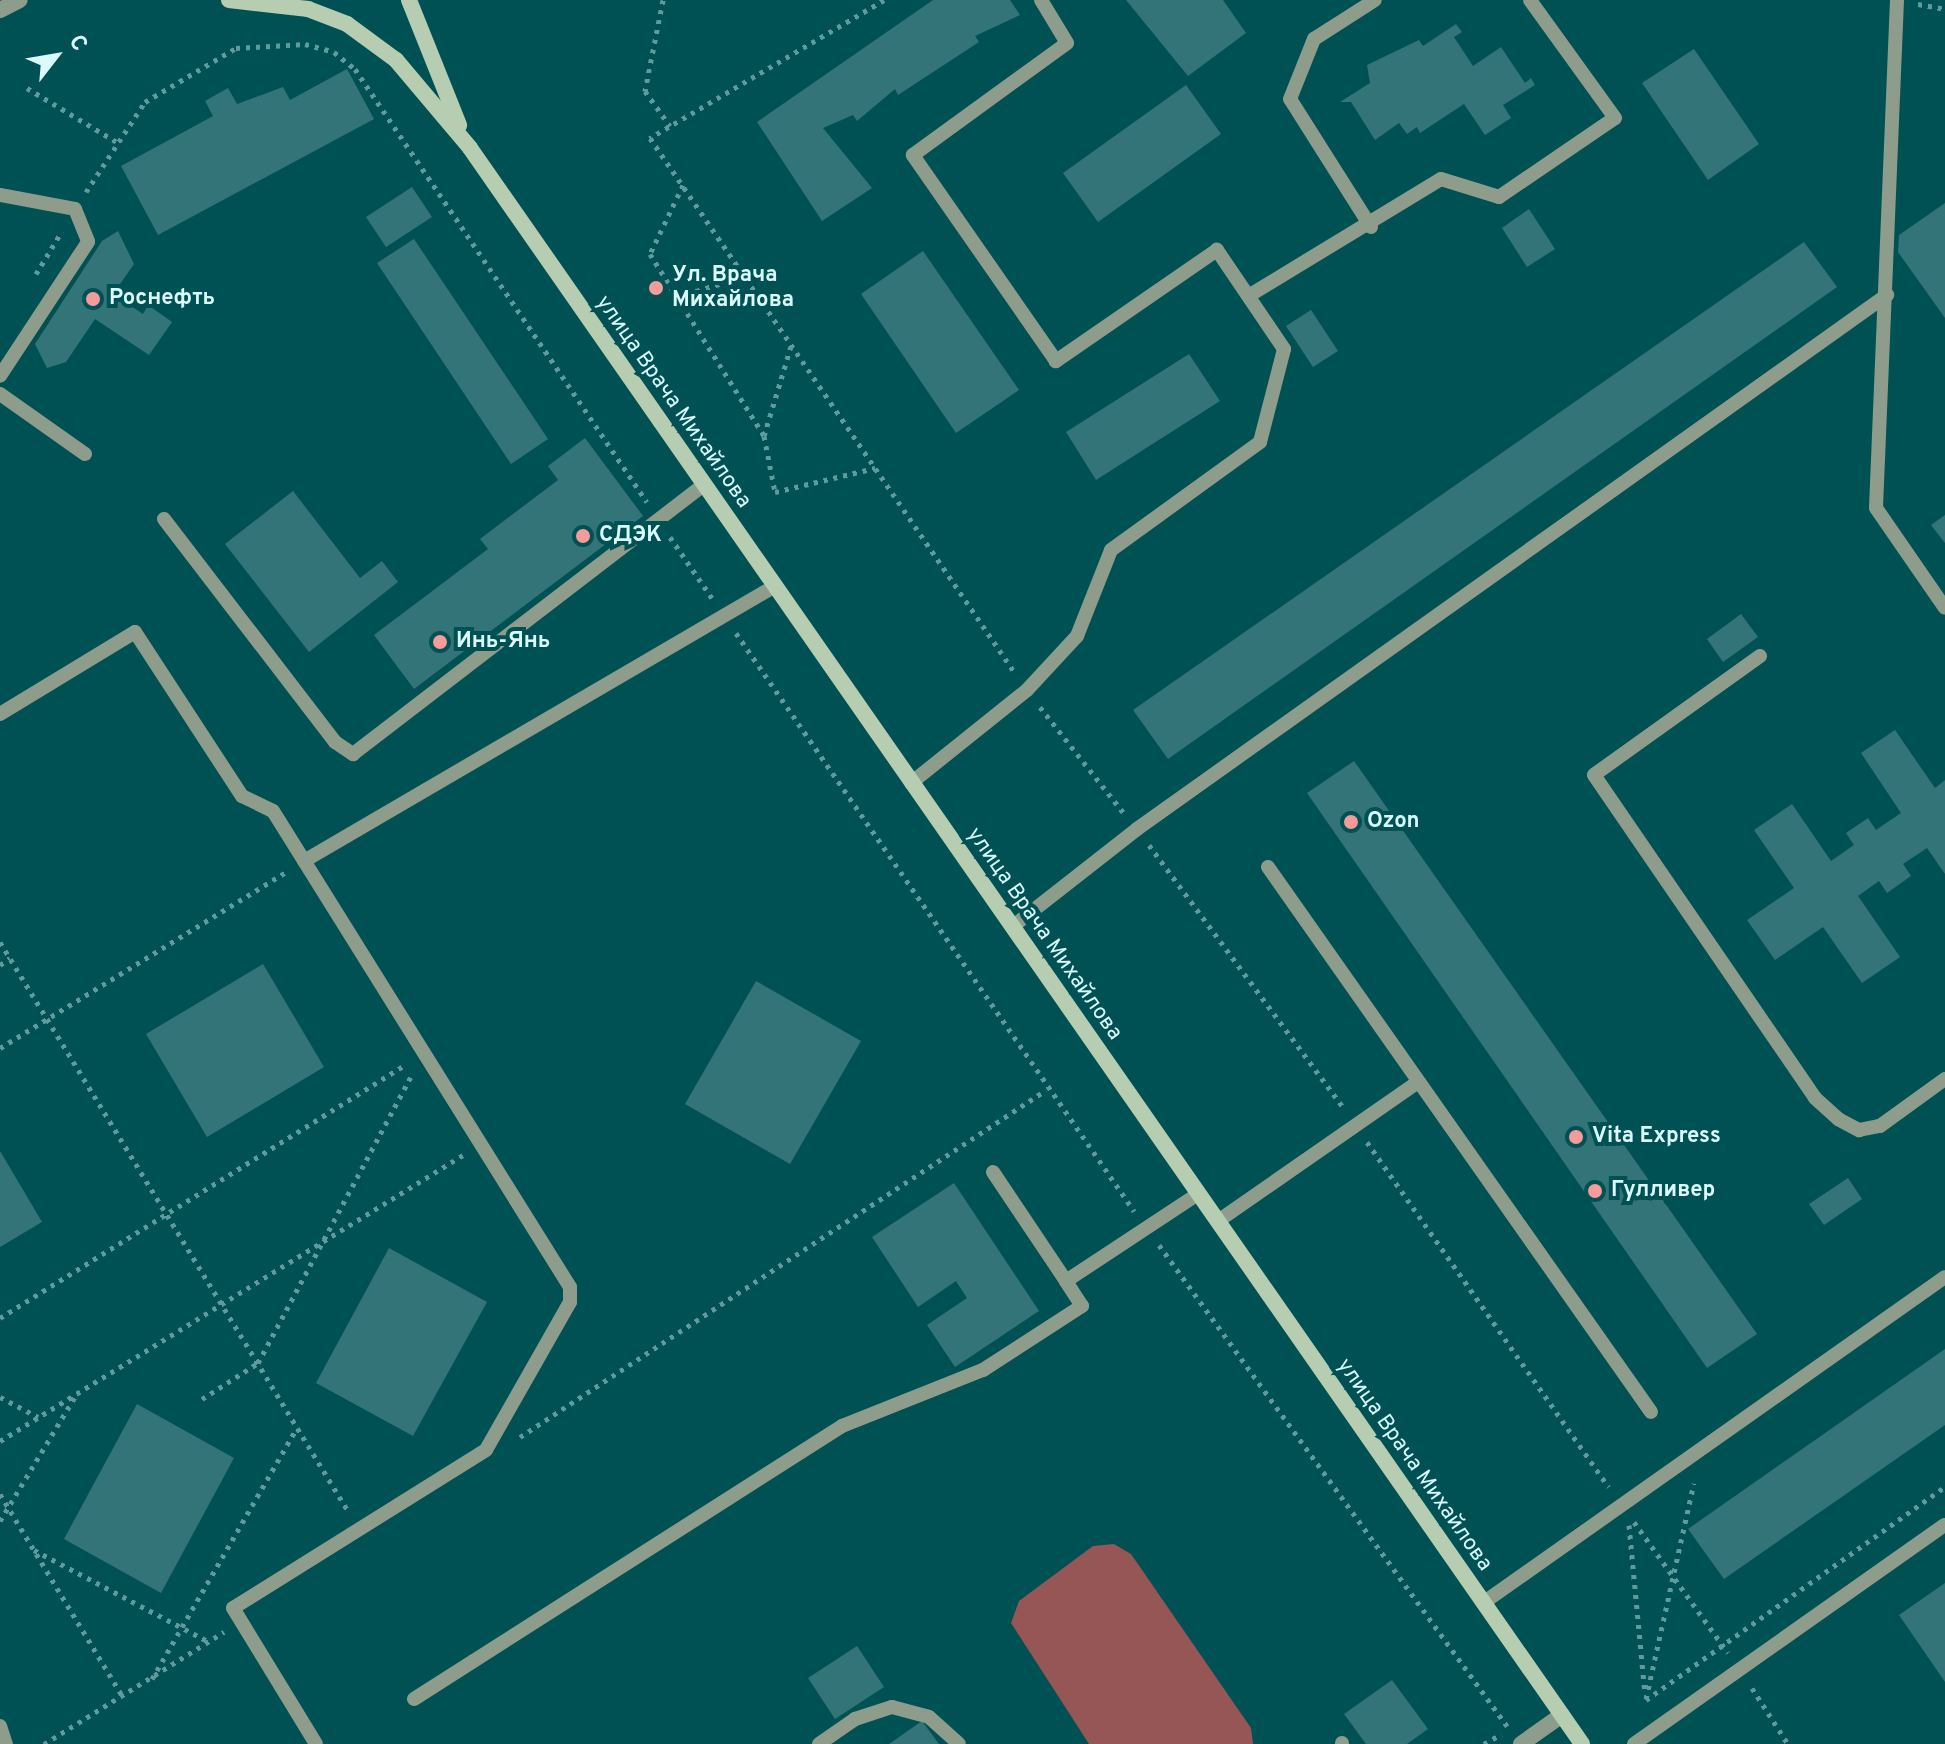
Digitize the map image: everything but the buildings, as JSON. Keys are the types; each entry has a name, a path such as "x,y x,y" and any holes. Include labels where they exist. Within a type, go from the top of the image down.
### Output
{"main road":[{"path":"230,0 308,9 347,24 396,60 470,148"},
{"path":"409,0 470,148"},
{"name":"улица Врача Михайлова","path":"470,148 1582,1744"}],"street":[{"path":"0,10 20,0"},
{"path":"1517,1740 1562,1715"}],"lane":[{"path":"911,783 1027,690 1077,636 1111,550 1260,442 1284,349 1217,250 1056,361 913,155 1067,43 1041,0"},
{"path":"1371,227 1290,99 1314,39 1375,0"},
{"path":"1250,295 1371,227 1441,179 1499,197 1615,118 1530,0"},
{"path":"1897,0 1876,508 1945,608"},
{"path":"0,195 75,209 88,242 0,376"},
{"path":"1012,927 1137,829 1887,295"},
{"path":"0,394 85,454"},
{"path":"164,519 335,742 353,754 704,485"},
{"path":"304,861 775,586"},
{"path":"0,714 135,632 242,796 273,811 570,1287 570,1302 486,1450 233,1608 316,1744"},
{"path":"1760,656 1594,775 1815,1098 1838,1119 1859,1130 1880,1126 1945,1079"},
{"path":"1268,867 1651,1412"},
{"path":"1218,1221 1418,1082"},
{"path":"414,1699 842,1426 983,1370 1082,1306 993,1172"},
{"path":"1066,1281 1198,1194"},
{"path":"1483,1603 1945,1277"},
{"path":"1634,1744 1945,1525"},
{"path":"819,1744 855,1719 892,1707 929,1717 959,1744"},
{"path":"0,1726 6,1744"}],"path":[{"path":"663,0 645,91 670,126"},
{"path":"884,0 650,138 1027,690 1137,829 1356,1125 1623,1506"},
{"path":"30,285 117,142 145,102 236,48 305,44 334,52 355,69 1046,1090 1517,1740"},
{"path":"27,88 117,142"},
{"path":"683,185 650,254 764,436 775,492 875,468"},
{"path":"677,297 745,276"},
{"path":"764,436 792,345"},
{"path":"0,1048 304,861"},
{"path":"0,942 360,1531"},
{"path":"0,965 10,958"},
{"path":"0,1318 424,1053"},
{"path":"202,1399 258,1363 424,1053"},
{"path":"514,1441 1046,1090"},
{"path":"0,1441 480,1144"},
{"path":"0,1521 76,1394"},
{"path":"0,1397 39,1417"},
{"path":"152,1680 297,1427"},
{"path":"1646,1700 1669,1571 1703,1449"},
{"path":"1646,1700 1945,1487"},
{"path":"0,1494 123,1697"},
{"path":"1653,1731 1646,1700 1628,1514 1741,1671 1788,1744"},
{"path":"33,1550 209,1642"},
{"path":"44,1744 152,1680 241,1621"}],"shaded area":[{"path":"1114,1544 1131,1554 1251,1728 1253,1744 1089,1744 1011,1623 1019,1601 1093,1546"}],"place":[{"name":"Ул. Врача Михайлова","path":"656,288"},
{"name":"Роснефть","path":"93,299"},
{"name":"СДЭК","path":"583,536"},
{"name":"Инь-Янь","path":"440,642"},
{"name":"Ozon","path":"1351,822"},
{"name":"Vita Express","path":"1576,1137"},
{"name":"Гулливер","path":"1595,1191"}]}
